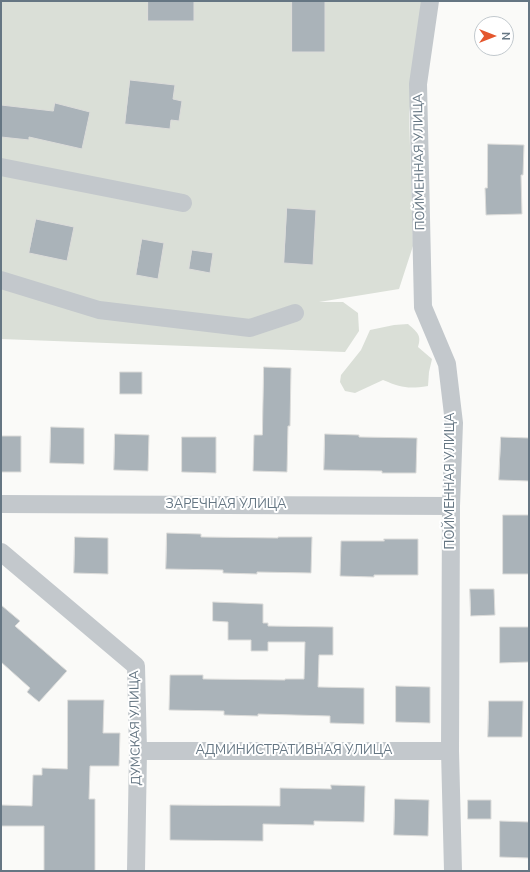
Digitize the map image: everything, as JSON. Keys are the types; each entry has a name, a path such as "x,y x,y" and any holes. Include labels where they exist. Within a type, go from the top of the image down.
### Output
{"street":[{"name":"ПОЙМЕННАЯ УЛИЦА","path":"430,1 418,84 423,307 447,364 454,424 451,506 450,751 453,871"},
{"path":"1,167 183,203"},
{"path":"1,280 99,310 250,328 295,313"},
{"name":"ЗАРЕЧНАЯ УЛИЦА","path":"1,504 451,506"},
{"name":"ДУМСКАЯ УЛИЦА","path":"1,552 136,666 138,751 136,871"},
{"name":"АДМИНИСТРАТИВНАЯ УЛИЦА","path":"138,751 450,751"}],"shaded area":[{"path":"1,1 426,1 409,113 413,246 399,289 319,302 343,302 358,313 359,331 345,352 1,339"},
{"path":"408,324 418,334 418,347 432,359 428,386 405,387 383,380 355,393 345,391 340,382 341,375 361,350 370,330"}],"building":[{"path":"148,1 194,1 194,21 148,21"},
{"path":"292,1 325,1 325,52 292,52"},
{"path":"130,80 175,85 173,99 182,101 179,121 171,120 170,129 125,124"},
{"path":"55,103 90,112 82,149 29,137 29,140 1,137 1,105 53,111"},
{"path":"488,144 524,145 523,175 521,175 522,214 486,215 485,188 487,188"},
{"path":"287,208 316,210 313,265 284,263"},
{"path":"36,219 74,227 67,261 29,253"},
{"path":"142,239 164,243 158,279 136,275"},
{"path":"192,250 213,253 210,273 189,269"},
{"path":"264,367 291,368 290,426 288,426 287,472 253,471 254,435 262,435"},
{"path":"120,372 142,372 142,394 120,394"},
{"path":"51,427 84,428 84,464 50,463"},
{"path":"115,434 149,435 148,471 114,470"},
{"path":"325,434 359,435 359,437 417,438 416,473 324,470"},
{"path":"1,436 21,436 21,472 1,472"},
{"path":"182,437 216,437 216,473 182,472"},
{"path":"501,437 529,438 529,481 499,480"},
{"path":"503,515 529,515 529,574 503,574"},
{"path":"167,533 201,534 201,537 312,537 311,573 257,572 257,574 223,573 223,570 166,569"},
{"path":"75,537 108,538 108,574 74,573"},
{"path":"384,539 418,539 418,575 374,575 374,577 340,576 341,541 384,541"},
{"path":"470,589 494,589 495,615 471,616"},
{"path":"213,602 263,604 263,623 268,623 268,626 333,627 333,655 319,655 318,687 364,688 364,724 330,723 330,716 258,714 258,716 224,715 224,711 169,710 170,675 203,675 203,679 304,679 305,642 268,642 268,651 251,651 251,640 228,640 228,622 213,621"},
{"path":"1,605 20,621 15,626 67,671 39,702 27,692 30,688 1,662"},
{"path":"500,627 529,627 529,662 500,663"},
{"path":"396,686 430,687 430,723 396,722"},
{"path":"68,700 104,700 103,733 120,733 119,766 90,766 89,799 95,799 95,871 44,871 44,826 1,826 1,805 32,806 33,775 42,775 42,768 67,769"},
{"path":"489,701 523,701 522,737 488,737"},
{"path":"331,785 365,786 364,822 314,821 314,825 263,824 263,841 170,840 170,805 280,806 280,788 331,789"},
{"path":"395,799 429,800 428,836 394,835"},
{"path":"468,800 491,800 491,819 468,819"},
{"path":"500,821 529,822 529,858 500,857"}]}
